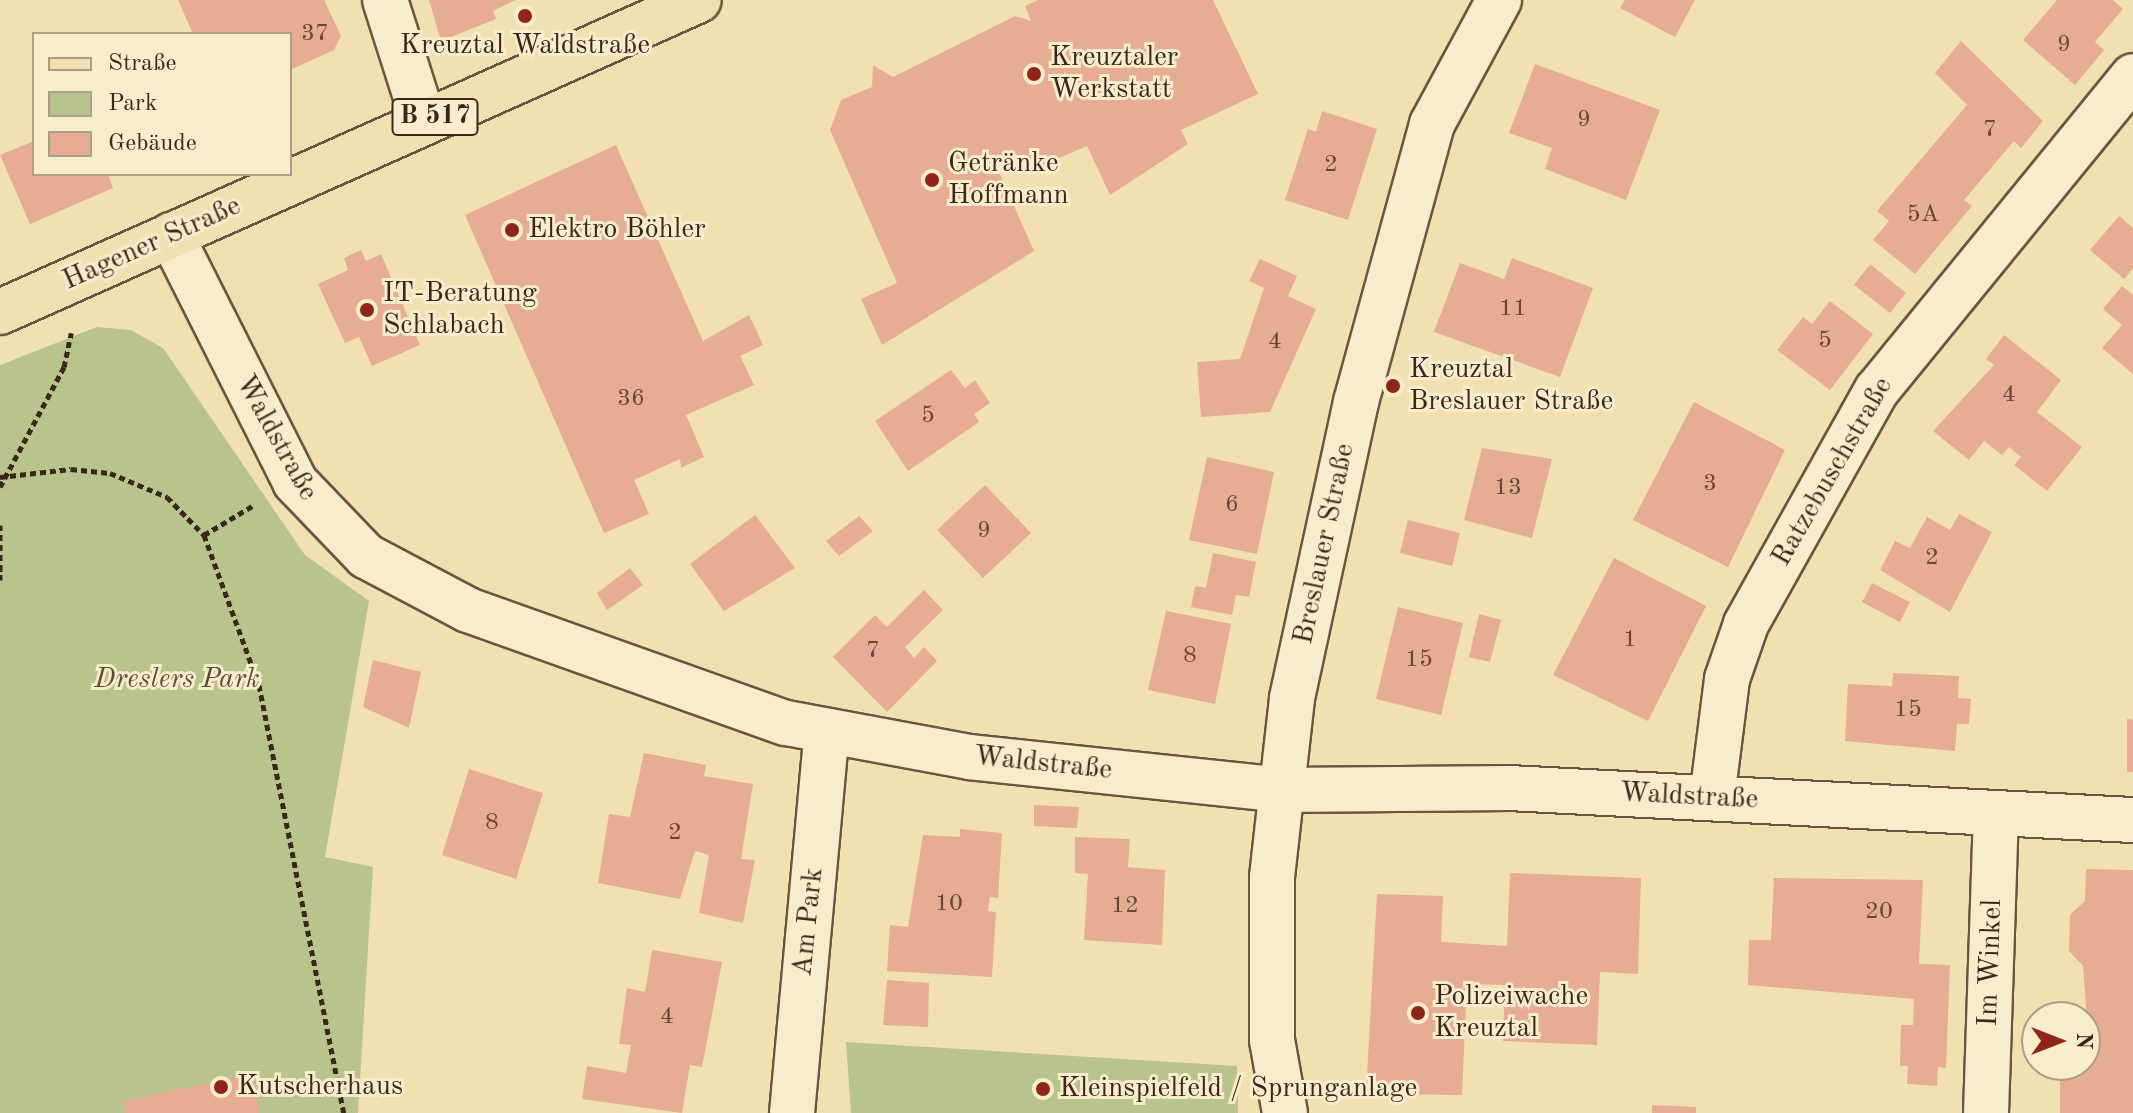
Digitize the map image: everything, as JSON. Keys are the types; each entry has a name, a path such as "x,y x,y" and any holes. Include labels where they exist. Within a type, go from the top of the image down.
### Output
{"main road":[{"name":"Hagener Straße","path":"0,312 699,0"}],"street":[{"path":"385,0 424,122"},
{"name":"Breslauer Straße","path":"1285,1113 1272,1040 1272,877 1295,683 1392,271 1432,124 1499,0"},
{"name":"Ratzebuschstraße","path":"1712,798 1727,679 1746,624 1877,390 2133,76"},
{"name":"Waldstraße","path":"171,235 295,482 366,556 443,599 786,723 969,757 1282,790 1509,788 2133,820"},
{"name":"Am Park","path":"792,1113 827,731"},
{"name":"Im Winkel","path":"1986,1113 1996,813"}],"path":[{"path":"0,487 64,367 71,343 69,281"},
{"path":"3,477 110,473 167,497 204,535 259,685 344,1113"},
{"path":"204,535 295,482"},
{"path":"0,525 0,580"}],"green space":[{"name":"Dreslers Park","path":"97,327 131,330 163,348 305,555 369,601 325,857 373,867 358,1113 0,1113 0,365"},
{"name":"Kleinspielfeld / Sprunganlage","path":"846,1042 1237,1066 1238,1113 851,1113"}],"building":[{"path":"178,0 324,0 341,36 334,50 292,69 292,32 192,32"},
{"path":"429,0 515,0 493,11 496,19 441,41"},
{"path":"1038,0 1213,0 1258,94 1181,130 1188,144 1110,195 1087,146 1043,165 1038,154 1011,168 1006,159 995,163 1034,251 882,345 861,299 897,283 830,130 841,100 872,87 873,65 893,77 1015,16 1031,21 1025,6"},
{"path":"1625,0 1695,0 1675,37 1620,8"},
{"path":"2057,0 2113,0 2123,9 2095,42 2104,50 2075,85 2023,40"},
{"path":"1961,41 2043,121 2021,148 2014,141 1964,200 1972,206 1915,274 1873,240 1889,221 1877,211 1967,105 1935,73"},
{"path":"1535,64 1660,110 1626,200 1545,169 1552,148 1509,133"},
{"path":"1322,111 1377,129 1348,220 1285,200 1308,129 1316,132"},
{"path":"32,142 32,176 109,176 113,188 30,224 0,155"},
{"path":"616,145 703,341 749,315 763,345 740,356 754,385 686,415 704,457 681,468 680,459 634,480 649,514 604,533 465,215"},
{"path":"2119,216 2133,228 2133,268 2124,279 2090,250"},
{"name":"IT-Beratung Schlabach","path":"361,250 366,261 381,254 420,345 372,366 359,337 345,343 318,284 348,270 344,258"},
{"path":"1512,258 1593,288 1560,377 1434,332 1460,263 1504,279"},
{"path":"1260,259 1297,276 1288,296 1316,309 1270,412 1201,417 1197,362 1240,359 1264,288 1249,281"},
{"path":"1870,264 1906,293 1890,313 1854,285"},
{"path":"2122,286 2133,295 2133,374 2102,348 2122,325 2103,309"},
{"path":"1830,301 1873,334 1830,390 1777,350 1803,317 1812,324"},
{"path":"2004,335 2061,380 2037,412 2082,447 2047,491 2014,465 2021,457 2009,447 2002,455 1984,441 1969,460 1933,431 1994,365 1986,359"},
{"path":"951,370 965,388 975,380 990,403 974,414 979,422 908,471 875,421"},
{"path":"1694,402 1785,450 1728,567 1633,520"},
{"path":"1482,448 1552,459 1532,538 1464,520"},
{"path":"1207,457 1274,472 1257,554 1189,540"},
{"path":"985,485 1031,533 983,578 937,530"},
{"path":"1959,514 1992,532 1950,612 1880,570 1895,541 1910,548 1927,517 1950,530"},
{"path":"755,515 795,568 724,611 690,564"},
{"path":"859,516 873,531 839,556 826,541"},
{"path":"1408,520 1460,533 1452,566 1400,553"},
{"path":"1213,553 1256,562 1249,597 1236,595 1232,615 1191,607 1195,586 1206,588"},
{"path":"1614,558 1706,606 1648,721 1553,675"},
{"path":"630,568 643,585 607,610 597,593"},
{"path":"1872,583 1910,602 1900,622 1862,602"},
{"path":"924,590 943,610 905,647 914,658 924,647 937,661 887,712 833,657 875,615 887,627"},
{"path":"1398,607 1463,623 1441,715 1376,699"},
{"path":"1166,611 1231,624 1215,704 1148,690"},
{"path":"1479,614 1501,620 1490,662 1469,657"},
{"path":"373,660 421,672 409,728 363,707"},
{"path":"1893,673 1959,676 1958,698 1971,699 1969,724 1957,724 1955,751 1845,741 1848,684 1892,686"},
{"path":"2127,719 2133,720 2133,772 2127,772"},
{"path":"644,753 706,765 704,776 753,784 741,859 755,860 743,923 699,913 709,855 695,851 680,899 598,883 609,814 630,817"},
{"path":"469,769 543,793 516,879 442,855"},
{"path":"1034,805 1079,807 1077,828 1034,826"},
{"path":"960,829 1002,833 998,898 990,897 988,911 996,912 992,977 887,971 890,925 908,927 923,835 960,837"},
{"path":"1075,837 1130,839 1128,867 1165,870 1162,945 1084,940 1088,874 1075,873"},
{"path":"2086,869 2133,870 2133,1113 2060,1113 2060,1081 2101,1081 2101,1001 2086,1001 2083,966 2069,951 2070,915 2085,901"},
{"name":"Polizeiwache Kreuztal","path":"1510,873 1641,878 1638,974 1600,972 1597,1045 1503,1041 1505,985 1467,984 1462,1095 1366,1094 1377,894 1443,896 1441,942 1507,946"},
{"path":"1774,878 1923,880 1919,964 1950,965 1946,1068 1938,1067 1937,1086 1907,1084 1908,1066 1900,1066 1901,1025 1913,1025 1914,999 1748,985 1749,940 1771,940"},
{"path":"652,950 722,962 702,1067 690,1065 682,1113 582,1099 587,1066 626,1073 631,1045 619,1044 627,988 645,992"},
{"path":"887,980 929,983 928,1027 883,1025"},
{"name":"Kutscherhaus","path":"252,1074 260,1113 125,1113 122,1101"},
{"path":"1652,1105 1696,1107 1696,1113 1652,1113"}],"place":[{"name":"Kreuztal Waldstraße","path":"525,16"},
{"name":"Kreuztaler Werkstatt","path":"1034,74"},
{"name":"Getränke Hoffmann","path":"932,180"},
{"name":"Elektro Böhler","path":"512,230"},
{"name":"IT-Beratung Schlabach","path":"367,310"},
{"name":"Kreuztal Breslauer Straße","path":"1393,386"},
{"name":"Polizeiwache Kreuztal","path":"1418,1013"},
{"name":"Kutscherhaus","path":"221,1087"},
{"name":"Kleinspielfeld / Sprunganlage","path":"1043,1089"}]}
